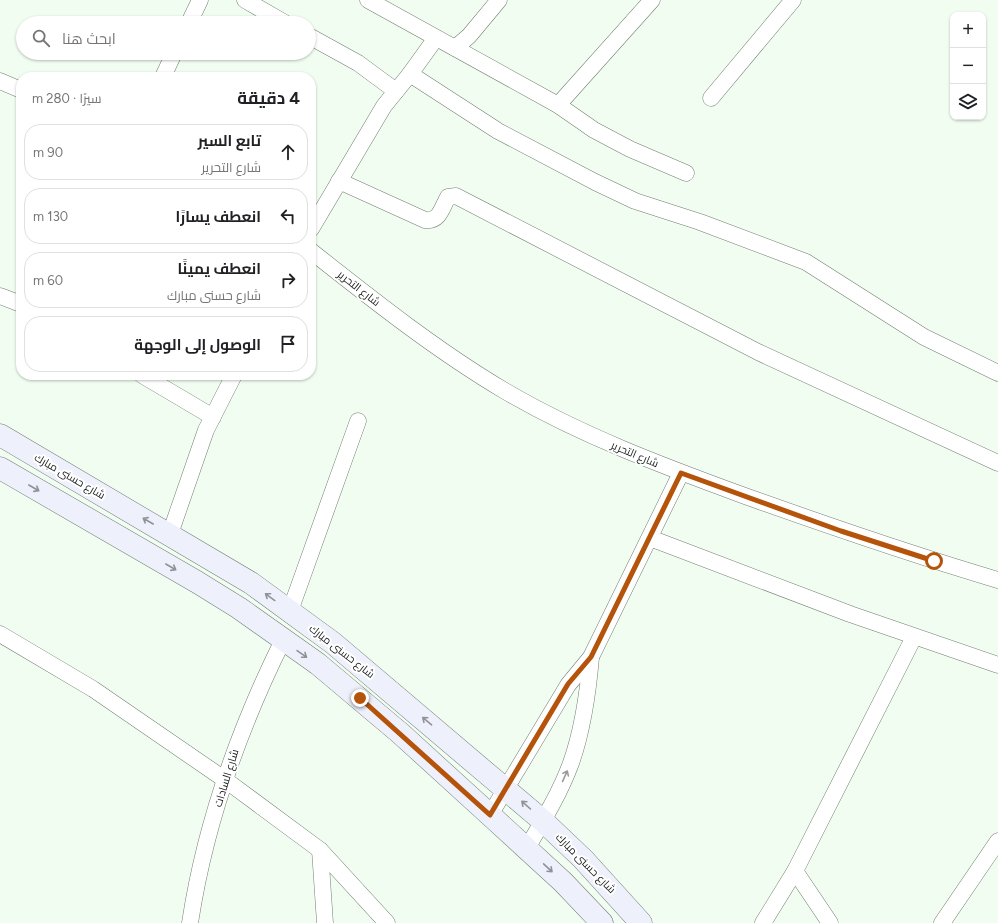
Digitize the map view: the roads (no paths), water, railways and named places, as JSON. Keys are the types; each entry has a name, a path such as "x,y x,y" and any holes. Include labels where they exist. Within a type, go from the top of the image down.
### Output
{"main road":[{"name":"شارع حسنى مبارك","path":"0,435 251,583 290,611 375,677 543,820 593,870 641,923"},
{"path":"0,468 197,582 239,608 360,698 527,848 563,882 602,923"}],"street":[{"path":"192,16 200,0"},
{"path":"245,0 273,16"},
{"path":"368,0 558,105 594,130 630,149 686,173"},
{"path":"455,48 469,36 499,0"},
{"path":"558,105 652,0"},
{"path":"711,98 793,0"},
{"path":"316,220 384,106 410,74 436,38"},
{"path":"316,40 358,63 396,91"},
{"path":"165,72 171,60"},
{"path":"410,74 498,131 594,182 635,201 700,222 806,262 924,337 998,373"},
{"path":"0,81 16,88"},
{"path":"339,180 425,220 431,221 436,218 448,197 456,196 758,352 998,463"},
{"name":"شارع التحرير","path":"316,255 405,323 505,391 615,445 681,473 841,531 998,580"},
{"path":"0,296 16,302"},
{"path":"150,380 213,417"},
{"path":"170,534 206,430 232,380"},
{"path":"290,611 358,421"},
{"path":"490,815 507,789 568,684 591,657 681,473"},
{"path":"650,538 850,614 998,665"},
{"path":"0,634 93,689 224,779 320,850 387,923"},
{"path":"763,923 795,871 914,636"},
{"name":"شارع السادات","path":"190,923 195,890 224,779 246,718 283,640"},
{"path":"527,848 543,820 571,763 588,695 591,657"},
{"path":"942,923 996,847"},
{"path":"320,850 324,923"},
{"path":"795,871 830,923"}]}
